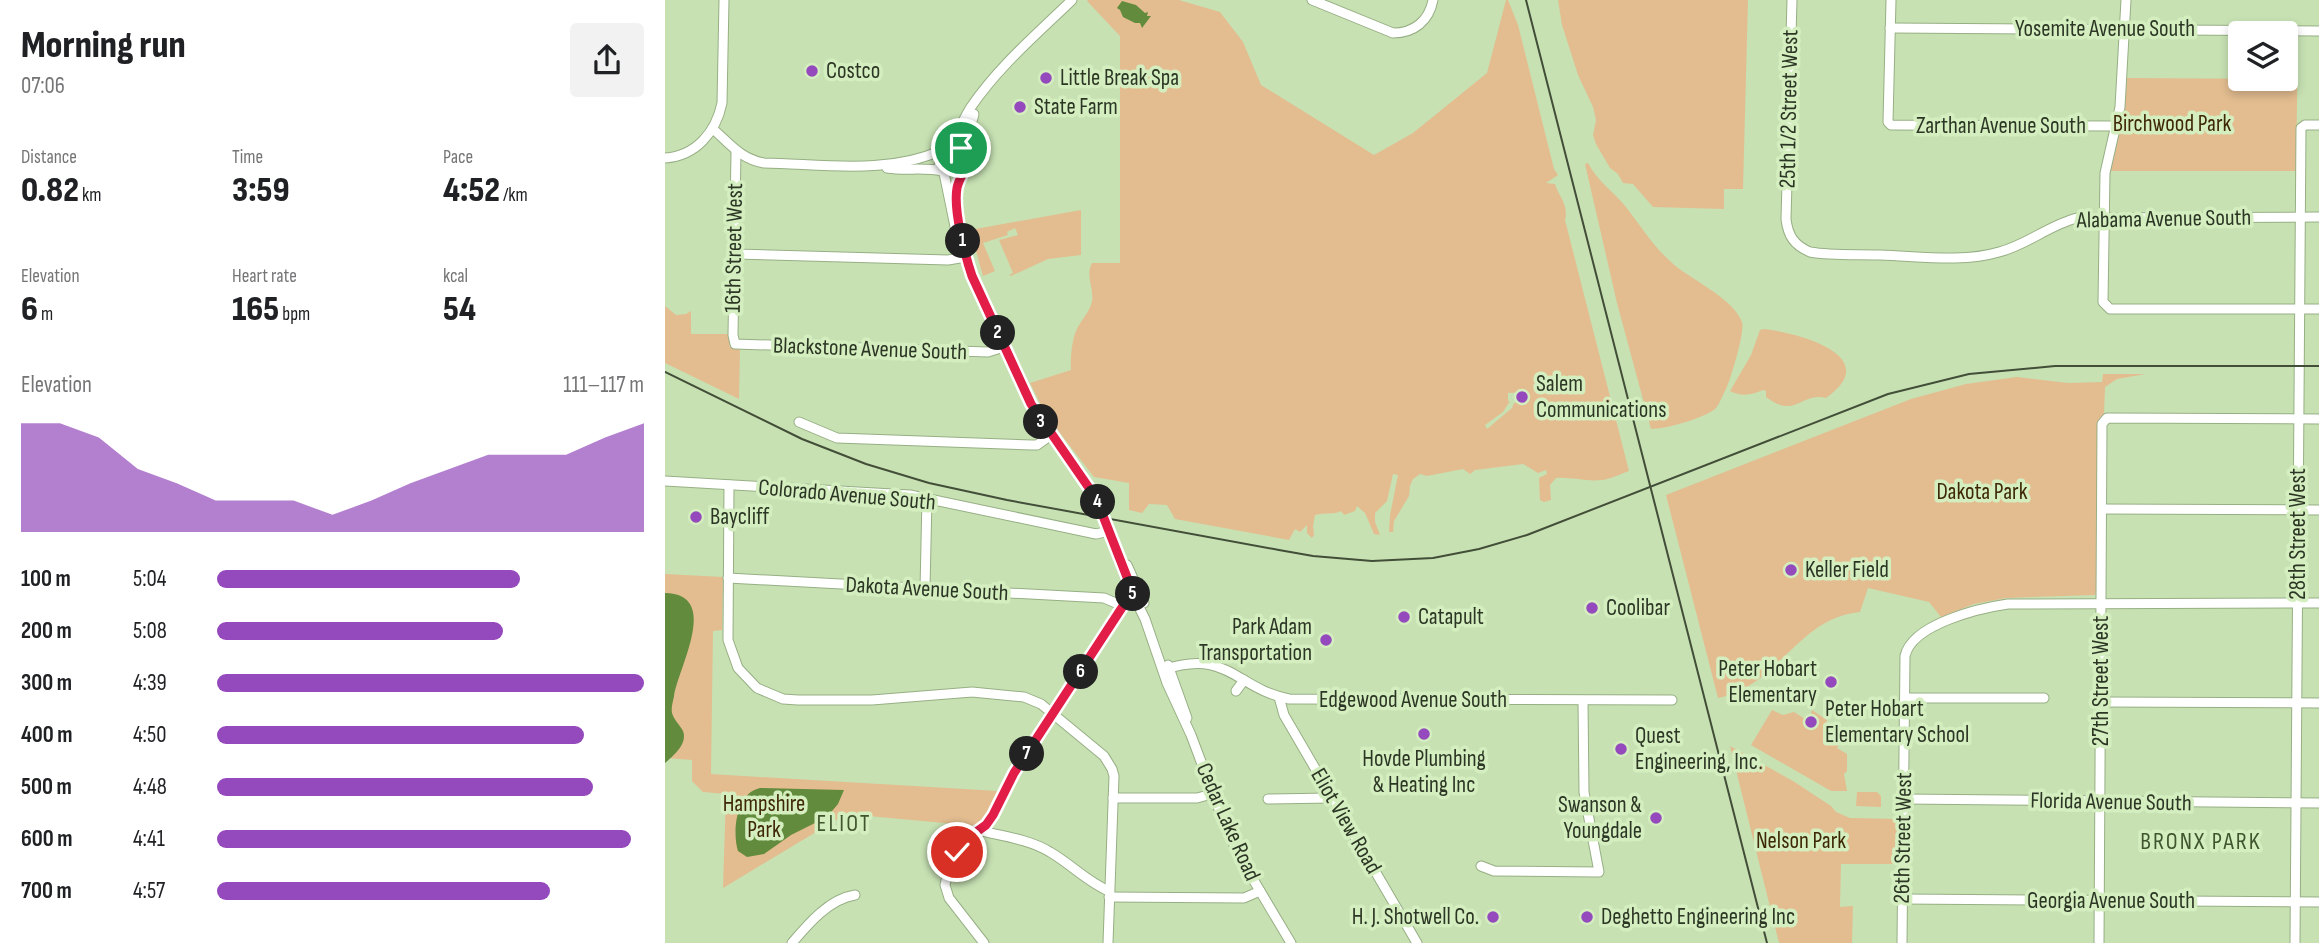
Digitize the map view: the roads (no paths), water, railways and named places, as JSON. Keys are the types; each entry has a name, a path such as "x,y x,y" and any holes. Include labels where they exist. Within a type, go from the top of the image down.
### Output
{"street":[{"path":"665,158 687,153 701,144 719,118 722,103 724,0"},
{"name":"Cedar Lake Road","path":"1072,0 1016,54 987,88 971,108 960,131 939,160 953,223 1004,347 1031,404 1089,486 1122,554 1166,669 1177,709 1191,735 1233,844 1291,943"},
{"path":"1312,0 1393,33 1409,31 1423,22 1430,12 1433,0"},
{"name":"25th 1/2 Street West","path":"1786,219 1792,0"},
{"path":"1890,28 1891,0"},
{"path":"2126,0 2120,107 2105,173 2103,302 2110,309 2319,309"},
{"name":"Yosemite Avenue South","path":"1890,28 2319,31"},
{"name":"Zarthan Avenue South","path":"1890,28 1888,122 1891,125 2116,125"},
{"name":"Cedar Lake Road","path":"966,257 956,205 957,186 968,166 967,140 970,124 987,88"},
{"name":"28th Street West","path":"2295,943 2302,126 2319,125"},
{"path":"713,129 736,152 764,163 878,166 908,170 930,168 955,176 963,172"},
{"path":"878,166 923,158 946,148 961,148 968,158"},
{"name":"16th Street West","path":"735,344 736,152"},
{"name":"Alabama Avenue South","path":"1786,219 1788,232 1795,243 1810,252 1969,257 2000,252 2063,221 2077,218 2319,218"},
{"path":"735,254 948,260 966,257"},
{"name":"Blackstone Avenue South","path":"735,344 988,352 1004,347"},
{"name":"27th Street West","path":"2099,943 2102,424 2104,419 2298,419"},
{"path":"2298,419 2319,419"},
{"path":"799,422 837,438 1037,445 1051,435"},
{"name":"Colorado Avenue South","path":"665,481 910,495 1096,534 1109,531"},
{"path":"729,485 727,627 732,655 738,668 757,688 770,695 797,700 833,701 990,693 1031,699 1109,761 1114,776 1108,943"},
{"path":"925,589 927,498"},
{"path":"2102,509 2319,510"},
{"name":"Dakota Avenue South","path":"728,578 1104,598 1123,606"},
{"path":"983,943 954,905 946,885 946,876 957,852 993,815 1010,780 1123,606 1139,599"},
{"name":"26th Street West","path":"1902,943 1906,649 1912,642 1939,625 1986,608 2027,602 2101,603"},
{"path":"2101,603 2319,603"},
{"name":"Edgewood Avenue South","path":"1166,669 1209,663 1233,672 1279,697 1289,699 1672,700"},
{"path":"1236,691 1244,680"},
{"name":"Eliot View Road","path":"1279,697 1284,715 1417,943"},
{"path":"1905,698 2044,698"},
{"path":"1481,866 1495,872 1599,872 1584,792 1583,701"},
{"path":"2101,702 2319,703"},
{"path":"1113,799 1197,798 1212,794"},
{"path":"1268,799 1331,798"},
{"name":"Florida Avenue South","path":"1903,799 2319,803"},
{"path":"977,830 1038,845 1109,894 1244,898 1260,891"},
{"path":"792,943 828,907 845,897 855,895"},
{"name":"Georgia Avenue South","path":"1902,899 2319,902"}],"railway":[{"path":"1526,0 1767,943"},
{"path":"665,372 802,439 866,464 929,483 1007,500 1313,556 1372,561 1433,558 1479,549 1527,535 1888,394 1969,374 2055,366 2319,366"}],"place":[{"name":"Costco","path":"812,71"},
{"name":"Little Break Spa","path":"1046,78"},
{"name":"State Farm","path":"1020,107"},
{"name":"Salem Communications","path":"1522,397"},
{"name":"Baycliff","path":"696,517"},
{"name":"Keller Field","path":"1791,570"},
{"name":"Coolibar","path":"1592,608"},
{"name":"Catapult","path":"1404,617"},
{"name":"Park Adam Transportation","path":"1326,640"},
{"name":"Peter Hobart Elementary","path":"1831,682"},
{"name":"Peter Hobart Elementary School","path":"1811,722"},
{"name":"Hovde Plumbing & Heating Inc","path":"1424,734"},
{"name":"Quest Engineering, Inc.","path":"1621,749"},
{"name":"Swanson & Youngdale","path":"1656,818"},
{"name":"H. J. Shotwell Co.","path":"1493,917"},
{"name":"Deghetto Engineering Inc","path":"1587,917"}],"district":[{"name":"ELIOT","path":"844,823"},
{"name":"BRONX PARK","path":"2201,841"}],"park label":[{"name":"Birchwood Park","path":"2172,124"},
{"name":"Dakota Park","path":"1982,492"},
{"name":"Hampshire Park","path":"764,817"},
{"name":"Nelson Park","path":"1801,841"}]}
